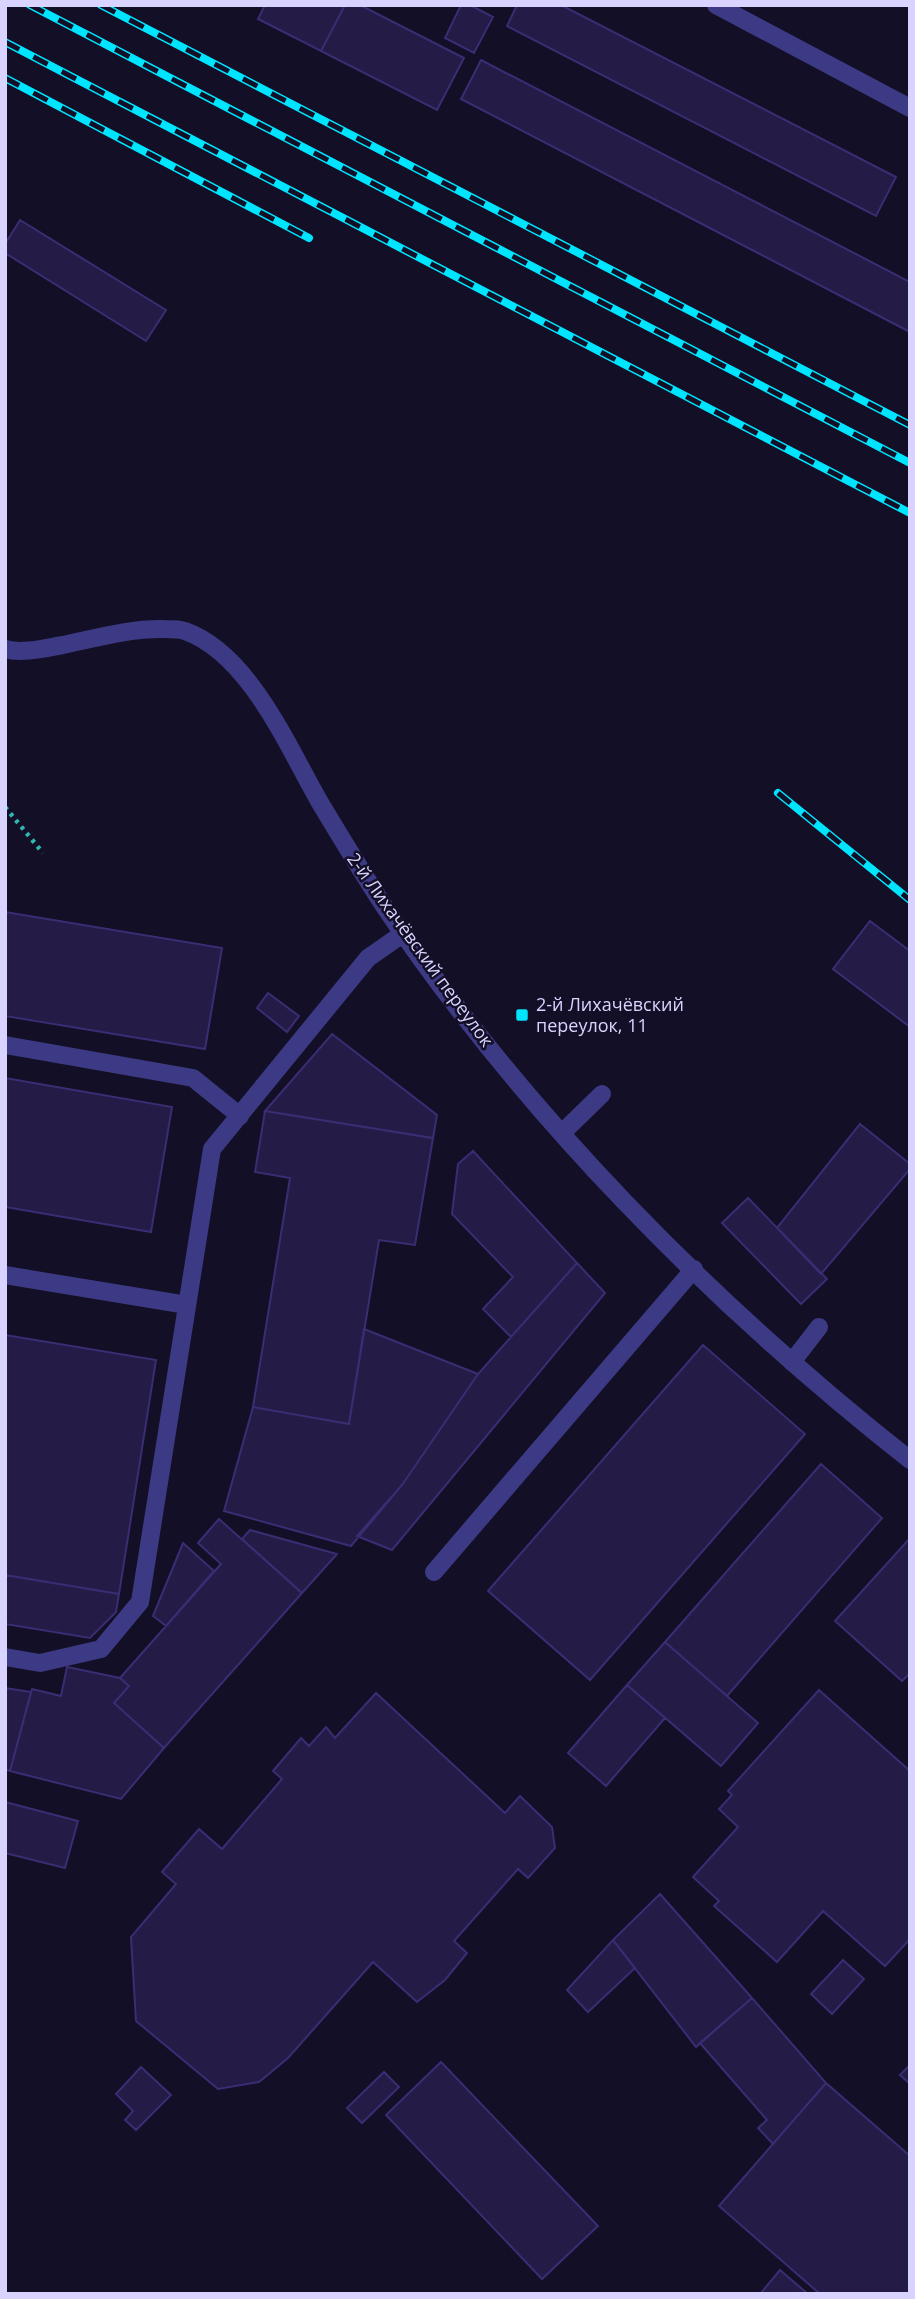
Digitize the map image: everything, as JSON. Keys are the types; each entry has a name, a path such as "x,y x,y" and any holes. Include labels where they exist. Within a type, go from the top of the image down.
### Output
{"street":[{"path":"716,5 741,11 910,108"},
{"name":"2-й Лихачёвский переулок","path":"5,649 14,651 48,648 147,628 182,629 229,659 258,695 347,849 404,933 458,1009 562,1133 629,1205 758,1334 910,1460"},
{"path":"5,1657 40,1663 101,1649 139,1602 212,1149 369,958 404,933"},
{"path":"5,1045 193,1078 240,1116"},
{"path":"562,1133 602,1094"},
{"path":"435,1572 694,1269"},
{"path":"5,1275 187,1305"},
{"path":"792,1362 819,1327"}],"path":[{"path":"5,807 43,852"}],"building":[{"path":"265,5 344,7 321,51 258,19"},
{"path":"345,5 360,5 464,58 437,110 321,51"},
{"path":"461,5 470,5 493,17 474,53 445,38"},
{"path":"517,5 561,5 896,177 876,216 507,26"},
{"path":"481,60 910,282 910,332 461,99"},
{"path":"20,220 166,310 146,341 5,253 5,244"},
{"path":"5,912 222,948 205,1049 5,1016"},
{"path":"870,921 910,951 910,1027 833,969"},
{"path":"268,993 299,1016 287,1032 257,1008"},
{"path":"332,1034 437,1115 433,1138 265,1111"},
{"path":"5,1078 172,1107 151,1232 5,1207"},
{"path":"265,1111 433,1138 415,1245 379,1240 349,1424 253,1407 290,1178 255,1172"},
{"path":"860,1124 910,1164 910,1169 821,1274 777,1228"},
{"path":"473,1151 577,1263 511,1337 483,1309 513,1277 452,1214 458,1164"},
{"path":"748,1198 827,1279 801,1304 722,1223"},
{"path":"577,1263 605,1293 392,1550 357,1536 402,1485 478,1374"},
{"path":"364,1329 478,1374 402,1485 351,1546 224,1511 253,1407 349,1424"},
{"path":"5,1335 156,1360 119,1594 5,1575"},
{"path":"703,1345 805,1434 590,1680 488,1591"},
{"path":"821,1464 882,1518 727,1696 665,1642"},
{"path":"219,1519 302,1593 164,1748 114,1703 129,1686 120,1678 221,1564 198,1543"},
{"path":"250,1530 337,1554 302,1593 242,1539"},
{"path":"910,1538 910,1673 902,1681 835,1621"},
{"path":"183,1543 214,1571 166,1626 153,1616"},
{"path":"5,1575 119,1594 116,1612 90,1638 5,1624"},
{"path":"665,1642 758,1723 721,1766 627,1685"},
{"path":"67,1667 120,1678 129,1686 114,1703 164,1748 121,1799 10,1771 32,1689 61,1696"},
{"path":"627,1685 665,1718 606,1786 568,1753"},
{"path":"5,1688 31,1692 10,1771 5,1769"},
{"path":"819,1690 910,1771 910,1939 885,1966 823,1911 777,1962 714,1906 719,1901 693,1877 738,1827 719,1809 732,1795 728,1791"},
{"path":"376,1693 505,1813 520,1796 552,1827 555,1848 528,1878 518,1869 454,1941 467,1953 445,1980 417,2002 373,1962 288,2058 259,2082 218,2089 136,2021 131,1937 176,1884 162,1872 199,1829 222,1849 282,1779 273,1771 301,1738 309,1746 326,1727 335,1738"},
{"path":"5,1802 78,1821 65,1868 5,1853"},
{"path":"660,1894 752,1998 696,2047 613,1940"},
{"path":"613,1940 635,1968 588,2012 567,1990"},
{"path":"843,1960 864,1979 832,2014 811,1994"},
{"path":"752,1998 826,2083 773,2144 758,2128 767,2120 700,2043"},
{"path":"441,2062 598,2226 542,2279 386,2115"},
{"path":"910,2065 910,2084 900,2075"},
{"path":"141,2067 171,2095 136,2130 125,2120 133,2111 116,2094"},
{"path":"384,2072 399,2087 362,2123 347,2108"},
{"path":"826,2083 910,2156 910,2294 820,2294 719,2206"},
{"path":"780,2270 808,2294 760,2294"}],"railway":[{"path":"30,5 910,463"},
{"path":"101,5 910,425"},
{"path":"5,42 910,513"},
{"path":"5,78 309,238"},
{"path":"778,793 910,900"}],"place":[{"name":"2-й Лихачёвский переулок, 11","path":"522,1015"}]}
